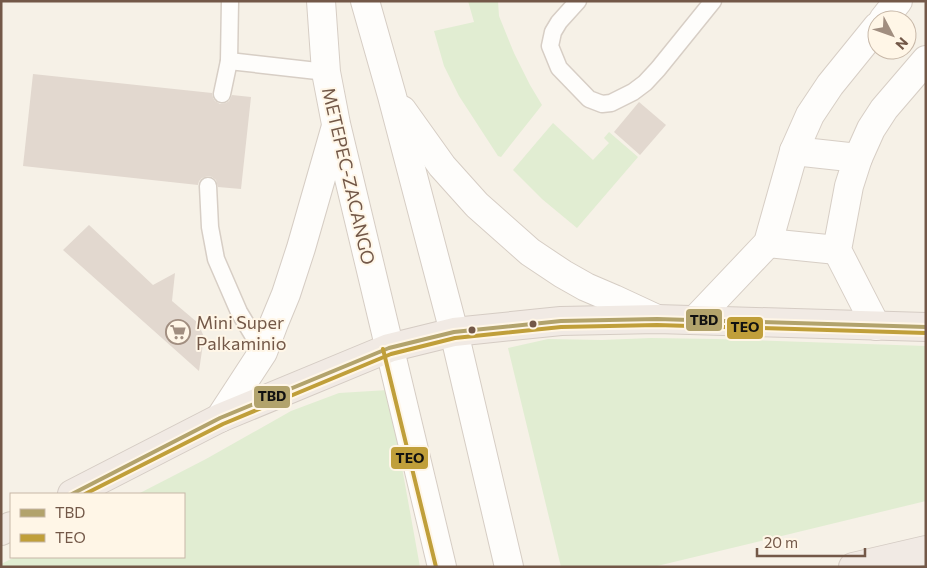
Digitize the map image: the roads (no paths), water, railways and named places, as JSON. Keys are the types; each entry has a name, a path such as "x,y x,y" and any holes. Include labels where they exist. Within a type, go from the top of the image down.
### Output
{"highway":[{"path":"74,493 220,418 390,348 454,332 561,321 657,319 926,327"},
{"path":"853,567 926,550"}],"main road":[{"name":"METEPEC-ZACANGO","path":"320,1 326,72 336,124 442,567"},
{"path":"365,1 454,332 509,567"},
{"path":"695,320 768,243 794,151 810,114 830,85 867,39"},
{"path":"876,326 837,250 849,186 858,158 871,129 884,109 926,60"},
{"path":"392,96 442,166 477,205 530,252 586,287 657,319"},
{"path":"220,418 263,352 286,294 336,124"},
{"path":"794,151 858,158"},
{"path":"768,243 837,250"}],"lane":[{"path":"222,94 229,61 230,1"},
{"path":"578,1 559,22 553,32 550,46 559,68 589,99 602,104 610,103 645,83 713,1"},
{"path":"229,61 326,72"},
{"path":"208,186 210,227 216,259 239,312 263,352"}],"place":[{"name":"Mini Super Palkaminio","path":"178,332"}]}
